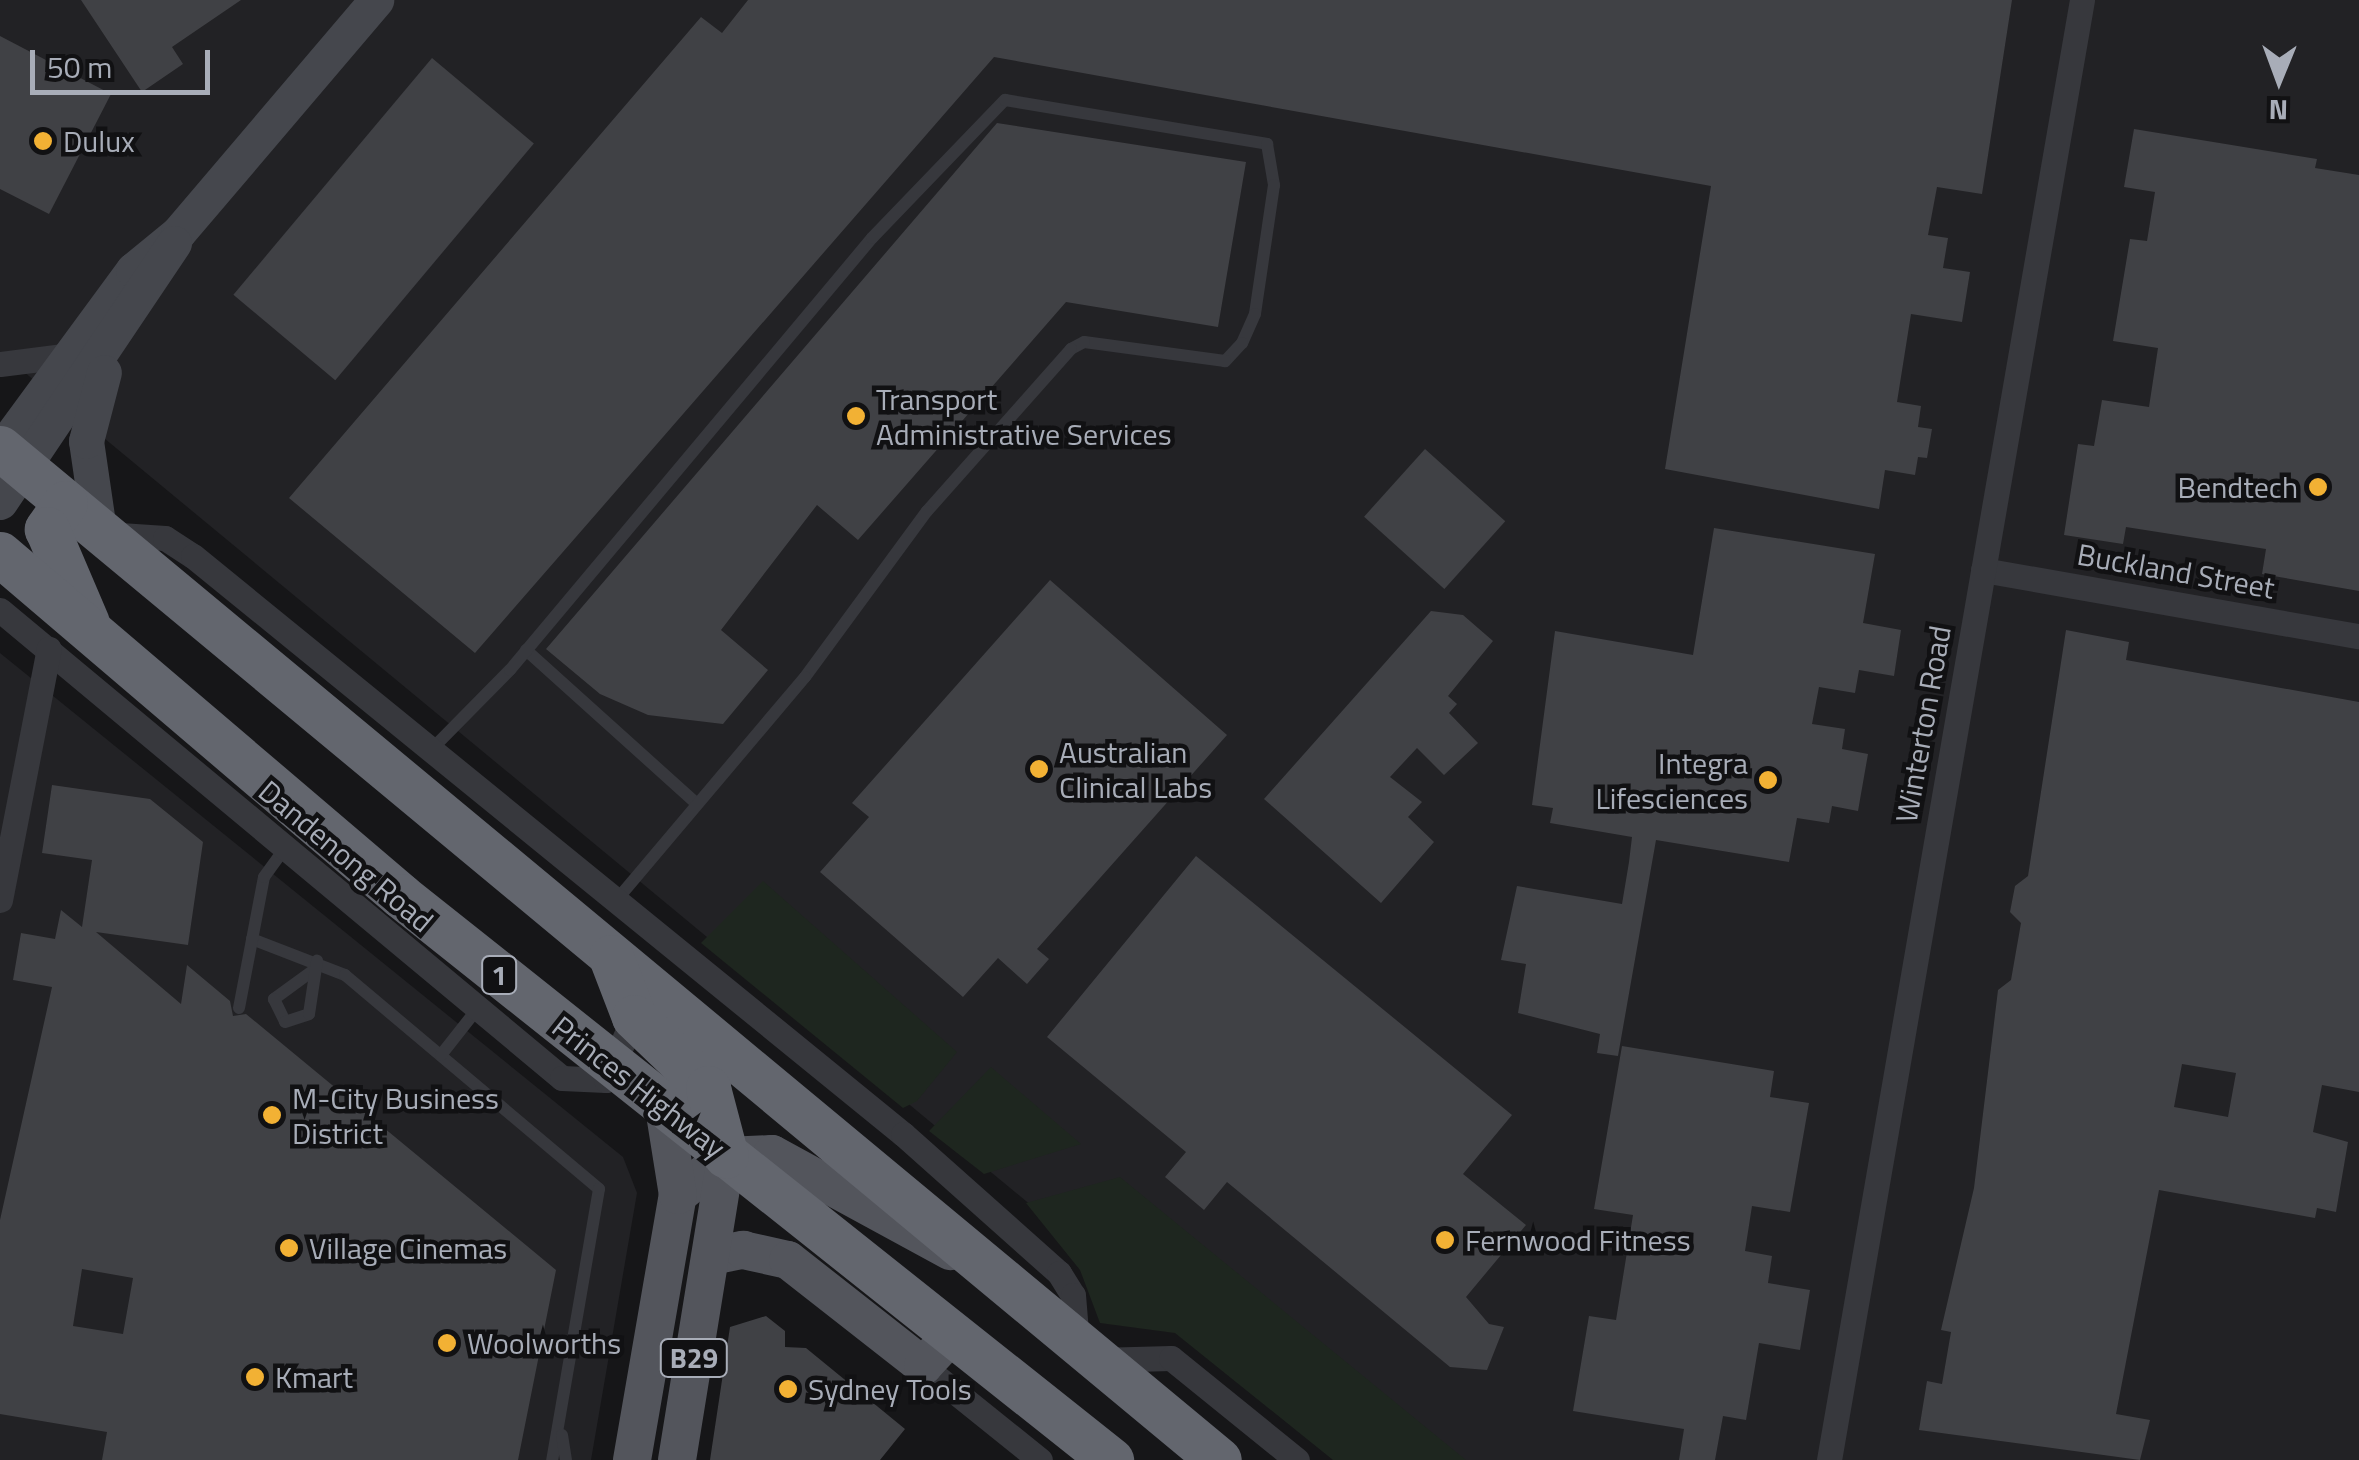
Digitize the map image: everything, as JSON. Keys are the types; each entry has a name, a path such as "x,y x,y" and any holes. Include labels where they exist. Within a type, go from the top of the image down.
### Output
{"highway":[{"path":"5,464 265,643 610,955 1218,1460"},
{"path":"90,522 48,529 90,630"},
{"name":"Princes Highway","path":"0,554 90,630 396,917 616,1070 726,1156 937,1351 1104,1458"},
{"path":"610,955 634,1017 708,1088 726,1156"}],"main road":[{"path":"5,464 64,356 133,270 178,233 376,0"},
{"path":"5,464 112,347 178,233"},
{"path":"90,522 86,441 112,347"},
{"name":"B29","path":"632,1460 678,1195 664,1108"},
{"path":"678,1195 726,1156 795,1161 859,1206 979,1265"},
{"name":"B29","path":"677,1460 726,1156"},
{"path":"711,1256 743,1250 788,1260 937,1351"}],"street":[{"name":"Winterton Road","path":"1830,1460 2082,0"},
{"path":"0,364 64,356"},
{"name":"Buckland Street","path":"1982,570 2359,636"},
{"name":"Dandenong Road","path":"0,610 286,848 396,917 478,1008 562,1078 592,1084 616,1070"},
{"path":"265,643 430,751 1035,1249 1073,1295 1087,1352 1171,1358 1296,1460"},
{"path":"0,900 49,649"},
{"path":"616,1070 634,1017"},
{"path":"937,1351 1040,1460"},
{"path":"1260,1428 1270,1460"}],"lane":[{"path":"430,751 526,650 872,238 1005,100 1267,144 1274,185 1255,314 1242,343 1225,361 1084,342 1072,349 927,511 806,677 614,903"},
{"path":"526,650 696,803"},
{"path":"239,1008 264,876 286,848"},
{"path":"252,939 314,966 441,1055 599,1189 562,1432 552,1460"},
{"path":"441,1055 478,1008"},
{"path":"562,1432 566,1460"}],"shaded area":[{"path":"0,0 2359,0 2359,1460 1339,1460 0,352"},
{"path":"0,653 623,1157 637,1193 591,1460 0,1460"},
{"path":"763,881 957,1052 917,1101 903,1108 701,943"},
{"path":"991,1067 1081,1144 984,1174 929,1131"},
{"path":"1120,1177 1466,1460 1333,1460 1175,1333 1100,1323 1080,1270 1026,1203"}],"building":[{"path":"81,0 241,0 172,47 183,64 142,92"},
{"path":"748,0 2012,0 1982,194 1937,187 1928,235 1948,238 1943,268 1970,272 1962,322 1911,314 1897,402 1921,406 1918,427 1932,429 1927,458 1918,457 1915,475 1885,470 1879,509 1665,469 1711,186 994,57 475,653 289,498 701,17 722,33"},
{"name":"Dulux","path":"0,36 111,94 49,214 0,189"},
{"path":"432,58 534,143 335,380 233,295"},
{"name":"Transport Administrative Services","path":"997,123 1246,162 1218,327 1066,302 858,540 817,505 721,630 768,670 723,724 648,715 600,694 546,649"},
{"path":"2134,129 2317,159 2315,168 2359,175 2359,591 2262,574 2266,549 2126,527 2123,544 2064,535 2078,444 2094,446 2102,400 2149,407 2158,348 2113,341 2130,239 2147,241 2155,192 2124,187"},
{"path":"1425,449 1505,521 1444,589 1364,517"},
{"path":"1714,528 1875,554 1863,623 1901,630 1894,676 1859,670 1855,693 1819,687 1812,724 1845,729 1842,749 1868,754 1858,811 1832,806 1829,823 1797,818 1789,862 1656,840 1618,1056 1597,1053 1600,1034 1518,1013 1526,964 1501,960 1517,886 1622,904 1629,862 1632,837 1550,823 1553,808 1532,805 1555,631 1693,655"},
{"name":"Australian Clinical Labs","path":"1050,580 1227,735 1037,949 1049,959 1027,984 998,958 963,997 820,872 869,817 852,803"},
{"path":"1431,611 1463,615 1493,641 1448,696 1457,704 1449,713 1478,743 1444,775 1417,748 1390,777 1422,802 1408,817 1434,842 1381,903 1264,799"},
{"path":"2066,630 2129,642 2126,660 2359,702 2359,1092 2322,1085 2313,1132 2348,1142 2336,1212 2317,1208 2315,1218 2159,1190 2116,1414 2150,1420 2140,1460 1919,1430 1927,1381 1942,1384 1951,1332 1941,1330 1974,1188 1998,990 2011,980 2021,923 2010,912 2015,886 2028,876","holes":["2182,1064 2236,1073 2228,1117 2174,1107"]},
{"path":"52,785 150,799 203,842 188,945 96,932 181,1004 187,965 230,1001 233,1016 246,1014 556,1270 518,1460 102,1460 107,1432 0,1414 0,1220 52,987 13,980 21,933 55,939 61,910 82,927 92,860 42,853","holes":["82,1269 133,1278 123,1334 73,1326"]},
{"path":"1196,856 1512,1115 1463,1174 1526,1225 1466,1297 1489,1324 1504,1327 1487,1370 1450,1367 1227,1182 1204,1210 1165,1177 1186,1152 1047,1037"},
{"path":"1622,1046 1774,1071 1770,1097 1809,1103 1790,1212 1752,1206 1745,1251 1772,1256 1768,1283 1810,1290 1800,1350 1759,1343 1746,1420 1723,1416 1715,1460 1679,1460 1684,1429 1573,1411 1589,1316 1616,1320 1633,1215 1594,1209"},
{"name":"Sydney Tools","path":"766,1316 785,1331 785,1347 806,1348 905,1429 880,1460 710,1460 730,1327"}],"place":[{"name":"Dulux","path":"43,141"},
{"name":"Transport Administrative Services","path":"856,416"},
{"name":"Bendtech","path":"2318,487"},
{"name":"Australian Clinical Labs","path":"1039,769"},
{"name":"Integra Lifesciences","path":"1768,780"},
{"name":"M-City Business District","path":"272,1115"},
{"name":"Fernwood Fitness","path":"1445,1240"},
{"name":"Village Cinemas","path":"289,1248"},
{"name":"Woolworths","path":"447,1343"},
{"name":"Kmart","path":"255,1377"},
{"name":"Sydney Tools","path":"788,1389"}]}
